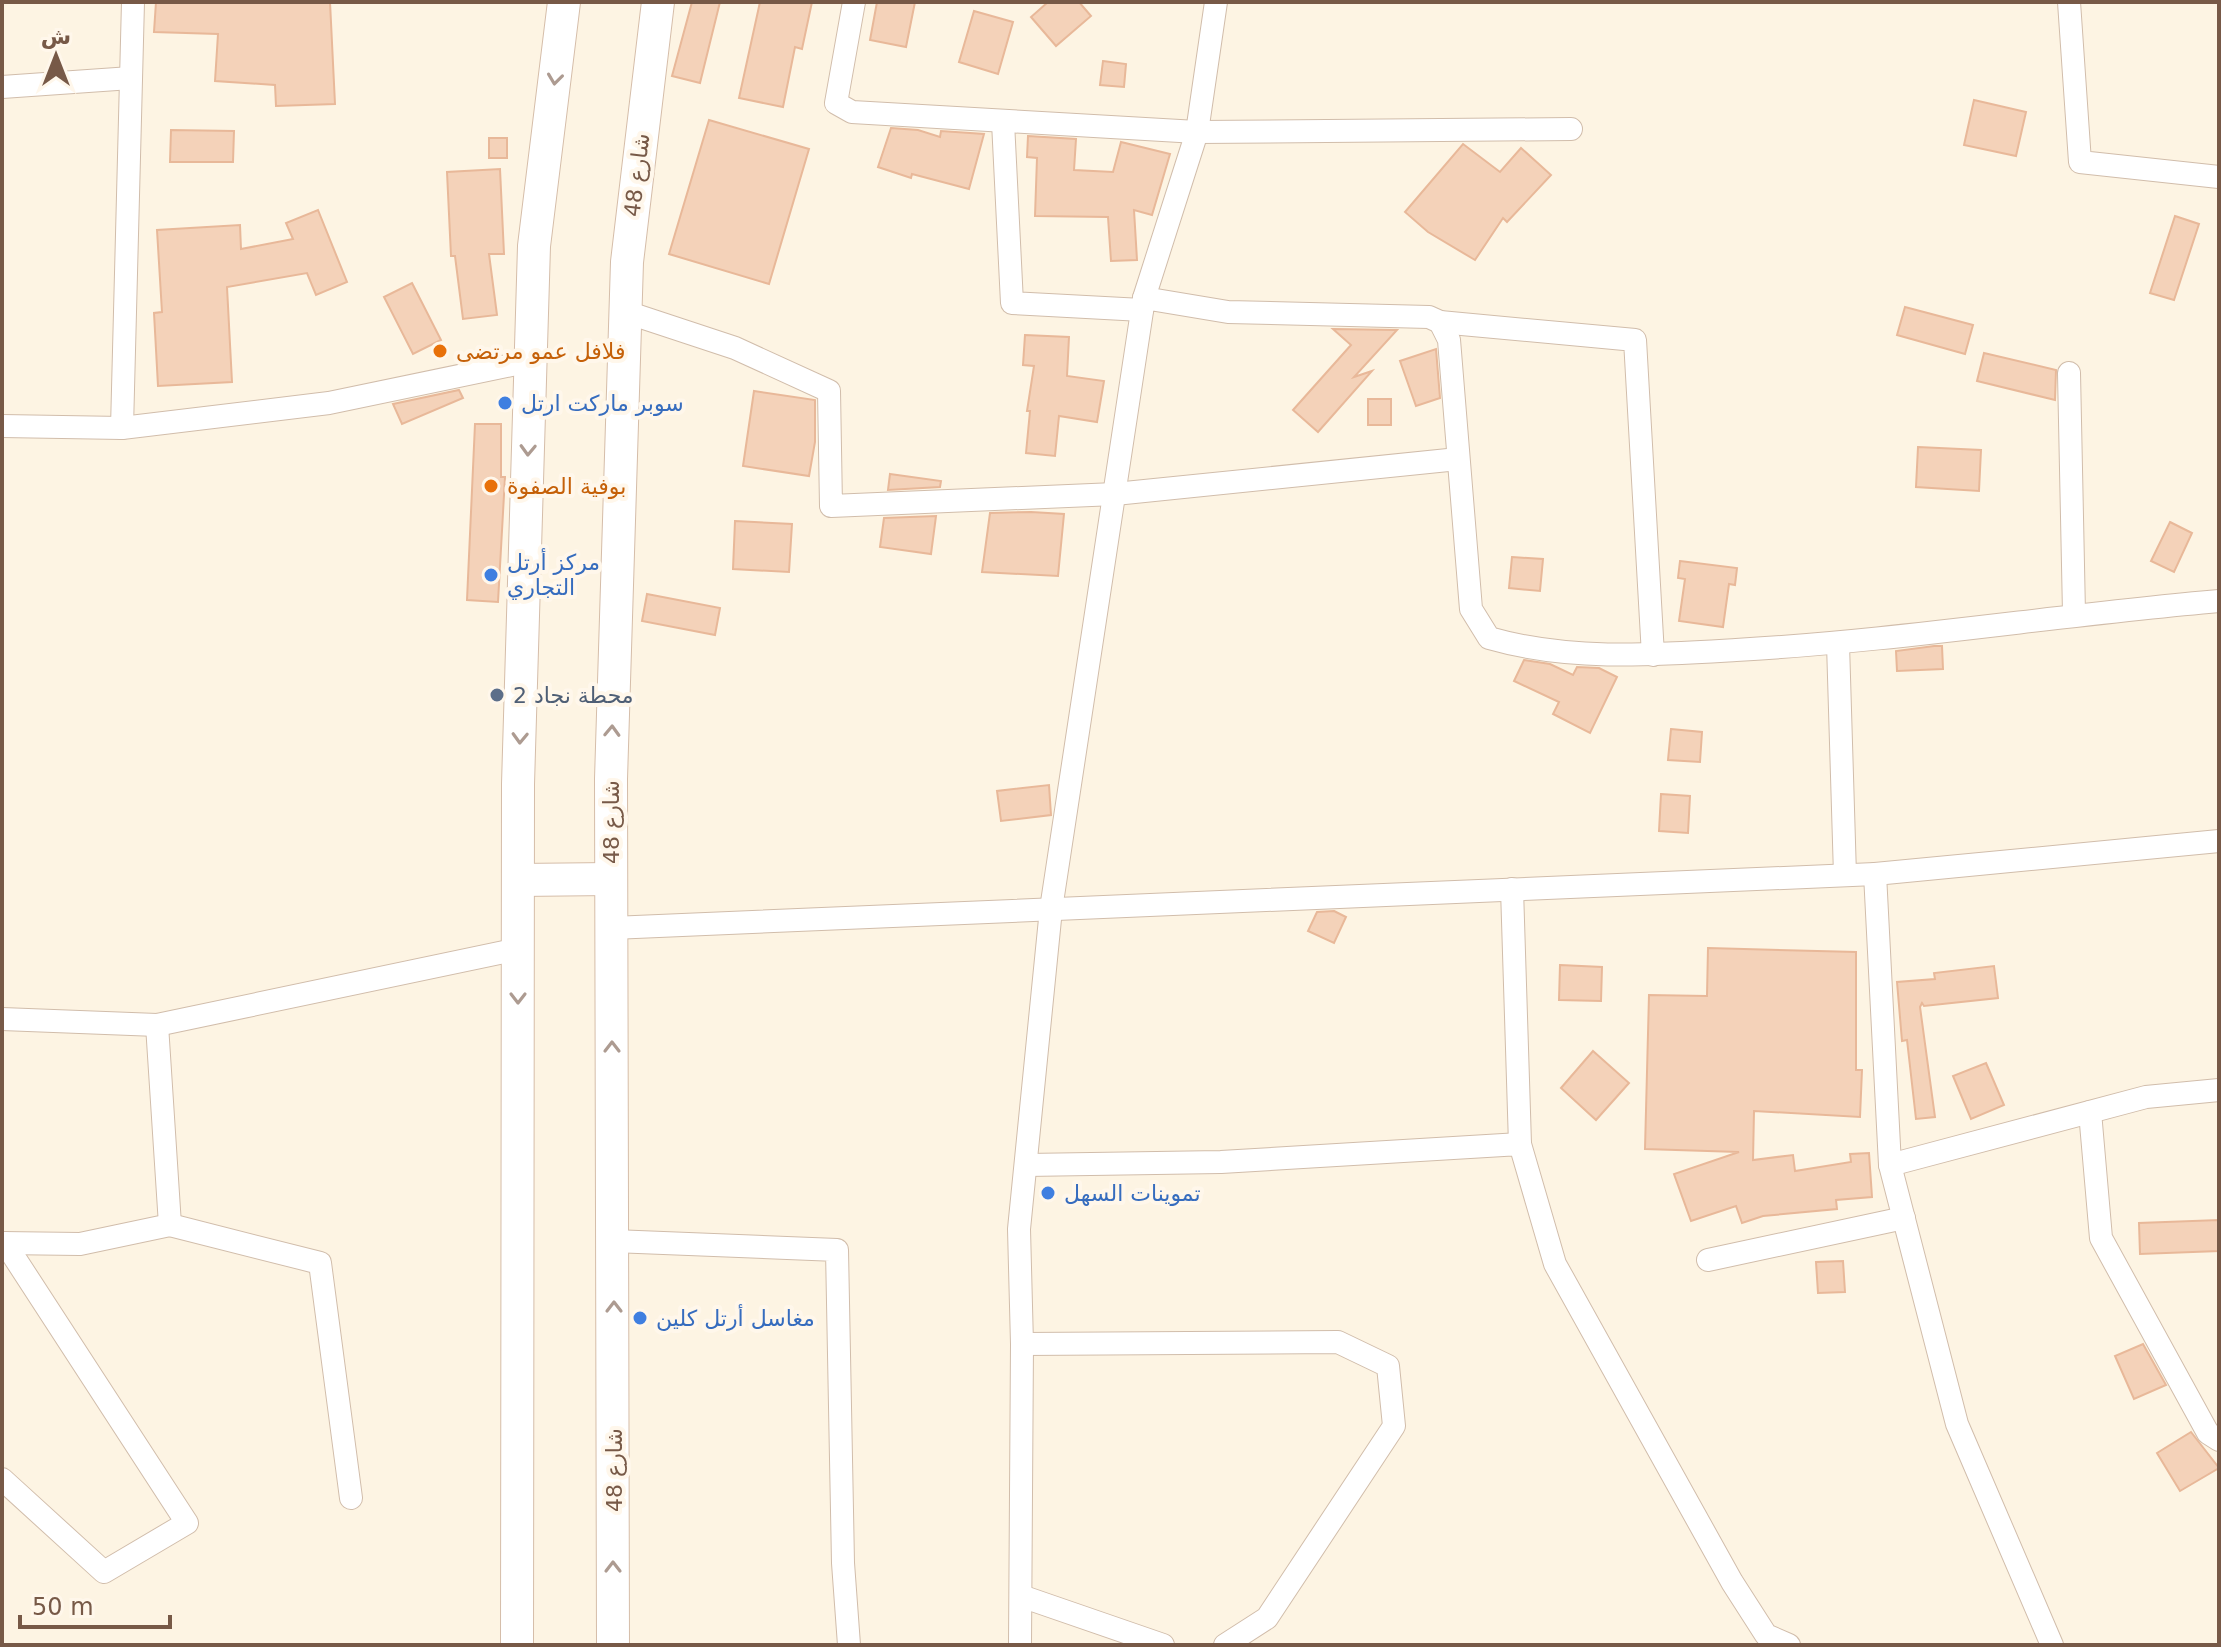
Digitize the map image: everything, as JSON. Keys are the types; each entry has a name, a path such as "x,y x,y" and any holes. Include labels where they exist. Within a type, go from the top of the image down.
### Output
{"main road":[{"path":"517,1645 518,880 534,246 564,2"},
{"name":"شارع 48","path":"613,1645 611,779 627,262 658,2"},
{"path":"518,880 611,879"}],"street":[{"path":"122,428 133,2"},
{"path":"854,2 836,103 852,112 1197,132 1571,129"},
{"path":"1020,1645 1022,1344 1019,1229 1051,909 1143,304 1197,132 1216,2"},
{"path":"2069,2 2080,162 2219,177"},
{"path":"2,87 131,78"},
{"path":"1003,122 1012,303 1143,304 1228,312 1429,317 1440,322 1635,340 1653,655"},
{"path":"626,312 735,348 829,391 831,506 1115,494 1458,459"},
{"path":"1440,322 1449,340 1471,609 1489,638 1534,650 1653,655 1838,644 2074,613 2219,601"},
{"path":"2,426 122,428 329,403 531,361"},
{"path":"2069,373 2074,613"},
{"path":"1838,644 1845,875"},
{"path":"612,928 1875,874 2219,841"},
{"path":"1875,874 1890,1165 1957,1424 2052,1645"},
{"path":"1512,889 1520,1144 1555,1264 1732,1582 1758,1640 1789,1645"},
{"path":"2,1019 157,1025 518,949"},
{"path":"157,1025 170,1225"},
{"path":"1890,1165 2146,1097 2219,1090"},
{"path":"2090,1112 2101,1238 2208,1433 2219,1440"},
{"path":"1026,1165 1221,1162 1520,1144"},
{"path":"1708,1260 1904,1218"},
{"path":"3,1243 80,1244 170,1225 320,1263 351,1498"},
{"path":"613,1241 837,1250 843,1563 849,1645"},
{"path":"2,1479 104,1572 187,1523 3,1243"},
{"path":"1022,1344 1338,1342 1388,1366 1394,1426 1267,1618 1225,1645"},
{"path":"1021,1596 1163,1645"}],"building":[{"path":"156,2 330,2 335,104 276,106 275,85 215,81 218,34 154,32"},
{"path":"692,2 720,2 700,83 672,76"},
{"path":"760,2 812,2 802,49 795,47 783,107 739,98"},
{"path":"877,2 915,2 906,47 870,40"},
{"path":"1048,2 1079,2 1091,16 1056,46 1031,17"},
{"path":"974,11 1013,22 998,74 959,62"},
{"path":"1103,61 1126,64 1124,87 1100,85"},
{"path":"1974,100 2026,112 2016,156 1964,145"},
{"path":"709,120 809,149 769,284 669,254"},
{"path":"891,128 918,130 940,137 941,131 984,134 969,189 912,174 911,178 878,167"},
{"path":"171,130 234,131 233,162 170,162"},
{"path":"1028,136 1076,139 1074,170 1113,172 1121,142 1170,154 1152,215 1134,210 1137,260 1111,261 1108,217 1035,216 1037,158 1027,157"},
{"path":"489,138 507,138 507,158 489,158"},
{"path":"1463,144 1500,172 1521,148 1551,175 1507,222 1503,218 1475,260 1428,232 1405,212"},
{"path":"500,169 504,254 489,254 497,315 463,319 455,256 451,256 447,172"},
{"path":"318,210 347,282 316,295 307,273 227,287 232,382 158,386 154,313 162,312 157,230 240,225 241,249 293,239 286,223"},
{"path":"2175,216 2199,224 2174,300 2150,293"},
{"path":"412,283 441,340 413,354 384,297"},
{"path":"1905,307 1973,325 1965,354 1897,335"},
{"path":"1333,329 1397,330 1354,377 1372,371 1318,432 1293,410 1351,345"},
{"path":"1025,335 1069,337 1067,376 1104,381 1097,422 1059,416 1055,456 1026,453 1030,411 1027,411 1034,366 1023,365"},
{"path":"1436,349 1440,398 1416,406 1400,361"},
{"path":"1984,353 2056,370 2055,400 1977,381"},
{"path":"459,390 463,398 402,424 393,404"},
{"path":"754,391 815,400 815,442 809,476 743,466"},
{"path":"1368,399 1391,399 1391,425 1368,425"},
{"path":"475,424 501,424 501,477 505,477 498,602 467,600"},
{"path":"1918,447 1981,450 1979,491 1916,487"},
{"path":"890,474 941,481 940,487 888,490"},
{"path":"990,513 1064,514 1058,576 982,572"},
{"path":"936,516 931,554 880,547 884,518"},
{"path":"735,521 792,524 789,572 733,569"},
{"path":"2170,522 2192,533 2174,572 2151,561"},
{"path":"1512,557 1543,559 1540,591 1509,588"},
{"path":"1680,561 1737,568 1735,585 1729,584 1723,627 1679,621 1685,579 1678,578"},
{"path":"647,594 720,608 715,635 642,621"},
{"path":"1942,646 1943,669 1897,671 1896,651"},
{"path":"1524,660 1550,664 1573,675 1577,667 1599,668 1617,677 1590,733 1553,714 1559,702 1514,681"},
{"path":"1671,729 1702,732 1700,762 1668,760"},
{"path":"1049,785 1051,815 1001,821 997,791"},
{"path":"1661,794 1690,796 1688,833 1659,831"},
{"path":"1334,911 1346,917 1334,943 1308,931 1317,912"},
{"path":"1708,948 1856,952 1856,1070 1862,1070 1860,1117 1754,1111 1753,1160 1793,1155 1795,1171 1851,1162 1850,1154 1869,1153 1872,1197 1836,1200 1837,1209 1763,1216 1742,1223 1736,1206 1691,1221 1674,1174 1739,1152 1645,1149 1649,995 1707,996"},
{"path":"1560,965 1602,967 1601,1001 1559,1000"},
{"path":"1994,966 1998,998 1924,1006 1922,1003 1920,1007 1935,1117 1916,1119 1907,1040 1902,1041 1897,982 1935,979 1934,973"},
{"path":"1593,1051 1629,1083 1596,1120 1561,1088"},
{"path":"1986,1063 2004,1105 1971,1119 1953,1076"},
{"path":"2219,1220 2219,1251 2140,1254 2139,1223"},
{"path":"1843,1261 1845,1292 1818,1293 1816,1262"},
{"path":"2143,1344 2166,1385 2134,1399 2115,1356"},
{"path":"2191,1432 2219,1468 2180,1491 2157,1453"}],"place":[{"name":"فلافل عمو مرتضى","path":"440,351"},
{"name":"سوبر ماركت ارتل","path":"505,403"},
{"name":"بوفية الصفوة","path":"491,486"},
{"name":"مركز أرتل التجاري","path":"491,575"},
{"name":"محطة نجاد 2","path":"497,695"},
{"name":"تموينات السهل","path":"1048,1193"},
{"name":"مغاسل أرتل كلين","path":"640,1318"}]}
